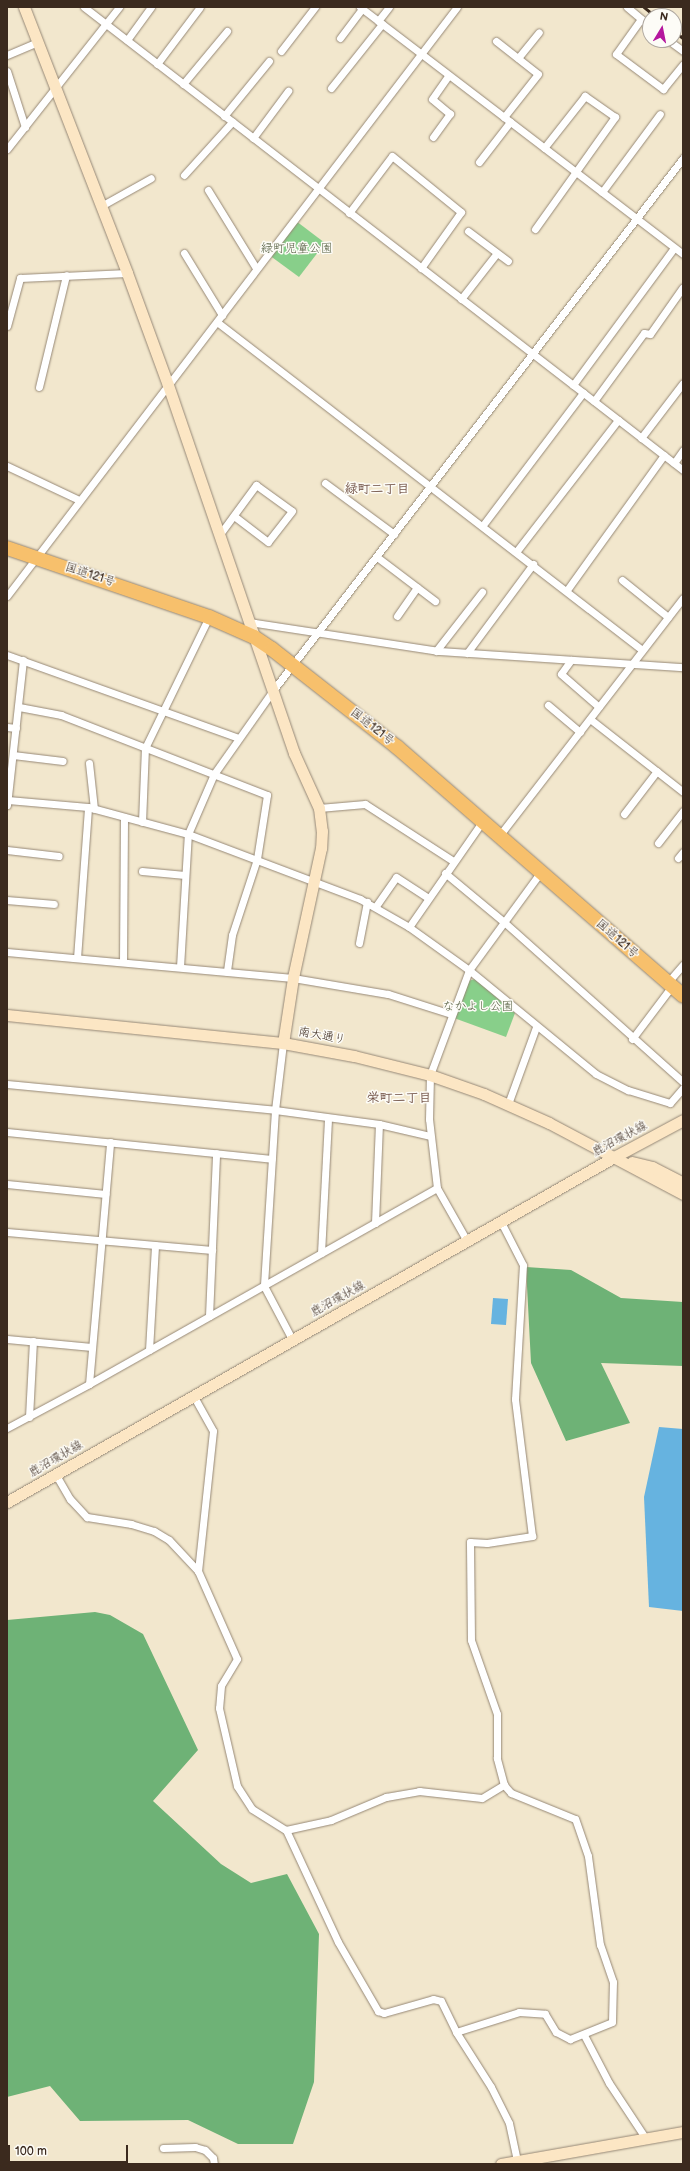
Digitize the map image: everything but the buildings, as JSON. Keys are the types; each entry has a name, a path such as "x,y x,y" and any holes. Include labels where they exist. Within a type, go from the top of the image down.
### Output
{"highway":[{"name":"国道121号","path":"7,548 209,617 254,637 293,665 397,747 683,996"}],"street":[{"path":"24,7 57,88 127,272 220,534 254,637 274,689 294,753 319,808 322,840 293,978 283,1042 275,1110 264,1286 292,1339"},
{"path":"84,7 683,470"},
{"path":"7,149 57,88 119,7"},
{"path":"127,40 151,7"},
{"path":"157,64 200,7"},
{"path":"281,51 315,7"},
{"path":"331,88 380,22 388,7"},
{"path":"7,596 79,500 217,322 256,268 420,53 457,7"},
{"path":"627,7 641,19 616,54 663,89 683,64"},
{"path":"340,38 361,8 683,254"},
{"path":"183,84 227,31"},
{"path":"518,58 538,32"},
{"path":"479,162 538,74 496,41"},
{"path":"7,55 38,42"},
{"path":"224,116 269,61"},
{"path":"7,71 25,127"},
{"path":"433,137 450,114 432,99 449,75"},
{"path":"253,138 288,91"},
{"path":"535,229 615,117 585,96 544,148"},
{"path":"602,192 660,114"},
{"path":"184,175 232,122"},
{"path":"349,213 392,156 461,212 421,268"},
{"path":"180,967 188,834 214,774 274,689 319,634 431,485 683,158"},
{"path":"101,206 151,178"},
{"path":"208,190 256,268"},
{"path":"468,231 508,261"},
{"path":"573,385 674,248"},
{"path":"184,252 222,315"},
{"path":"461,299 497,253"},
{"path":"7,326 20,278 127,272"},
{"path":"39,387 66,275"},
{"path":"594,401 644,333 650,334 683,287"},
{"path":"217,322 431,485 642,650"},
{"path":"641,438 683,383"},
{"path":"483,526 583,392"},
{"path":"516,552 618,420"},
{"path":"674,463 683,450"},
{"path":"567,590 664,455"},
{"path":"7,466 79,500"},
{"path":"325,483 394,534"},
{"path":"220,534 256,485 292,511 268,542 234,516"},
{"path":"377,557 435,601"},
{"path":"467,653 533,564"},
{"path":"622,580 668,617"},
{"path":"397,616 417,587"},
{"path":"436,651 482,592"},
{"path":"499,836 683,598"},
{"path":"142,822 145,748 163,708 209,617"},
{"path":"249,622 436,651 683,667"},
{"path":"7,655 163,708 239,738"},
{"path":"7,805 8,781 19,707 22,660"},
{"path":"571,660 561,674 599,707"},
{"path":"548,705 580,732"},
{"path":"19,707 61,714 268,795 257,859 232,935 227,972"},
{"path":"590,719 683,792"},
{"path":"7,727 16,728"},
{"path":"13,755 63,761"},
{"path":"76,958 91,808 89,763"},
{"path":"624,814 657,771"},
{"path":"8,800 91,808 188,834 367,902 409,927 469,970 536,1027 596,1074 628,1090 670,1103 683,1088"},
{"path":"319,808 365,804 453,861"},
{"path":"658,843 683,811"},
{"path":"122,962 124,818"},
{"path":"409,927 453,861 482,822"},
{"path":"7,850 59,856"},
{"path":"142,872 186,875"},
{"path":"445,873 504,922 632,1039 683,1082"},
{"path":"467,1241 437,1188 430,1136 430,1075 450,1014 469,970 540,873"},
{"path":"376,906 396,877 428,898"},
{"path":"7,900 54,904"},
{"path":"359,943 367,902"},
{"path":"7,952 293,978 388,994 450,1014"},
{"path":"632,1039 683,965"},
{"name":"南大通り","path":"7,1015 283,1042 354,1056 430,1075 508,1104 614,1156"},
{"path":"508,1104 536,1027"},
{"path":"7,1084 275,1110 379,1124 430,1136"},
{"path":"321,1253 328,1118"},
{"name":"鹿沼環状線","path":"8,1500 56,1475 193,1395 501,1222 614,1156 683,1120"},
{"path":"375,1223 379,1124"},
{"path":"7,1132 272,1159"},
{"path":"89,1384 110,1142"},
{"path":"209,1316 216,1153"},
{"path":"614,1156 652,1167 683,1183"},
{"path":"614,1156 683,1194"},
{"path":"7,1184 105,1194"},
{"path":"7,1428 89,1384 437,1188"},
{"path":"456,2032 519,2012 536,2012 544,2014 556,2032 570,2039 584,2035 612,2022 613,1982 600,1945 588,1856 575,1820 511,1793 504,1785 497,1758 497,1714 471,1640 469,1600 470,1542 487,1543 532,1536 516,1399 523,1265 501,1222"},
{"path":"7,1232 212,1250"},
{"path":"149,1350 155,1245"},
{"path":"7,1339 92,1347"},
{"path":"29,1417 33,1341"},
{"path":"193,1395 213,1432 198,1570"},
{"path":"56,1475 70,1500 87,1518 131,1524 154,1531 169,1540 198,1570 237,1659 221,1686 220,1708 237,1786 252,1809 286,1830 338,1942 378,2011 384,2013 433,1999 441,2001 456,2032 491,2087 509,2122 517,2162"},
{"path":"286,1830 331,1820 386,1798 419,1791 482,1798 504,1785"},
{"path":"584,2035 609,2083 646,2139"},
{"path":"501,2164 553,2160 683,2132"},
{"path":"163,2148 195,2147 205,2150 212,2158 214,2164"}],"green space":[{"name":"緑町児童公園","path":"296,221 325,243 299,277 269,255"},
{"name":"なかよし公園","path":"475,979 515,1013 506,1037 454,1018 468,981"},
{"path":"526,1267 571,1270 621,1298 683,1302 683,1366 601,1363 630,1423 566,1441 531,1363"},
{"path":"95,1612 110,1615 143,1634 198,1750 153,1801 221,1864 251,1883 287,1874 319,1934 314,2082 293,2144 238,2144 188,2120 80,2121 50,2086 7,2097 7,1620"}],"water":[{"path":"493,1298 508,1299 506,1325 491,1324"},
{"path":"659,1427 683,1429 683,1611 649,1607 644,1497"}],"district":[{"name":"緑町二丁目","path":"377,489"},
{"name":"栄町二丁目","path":"399,1098"}]}
